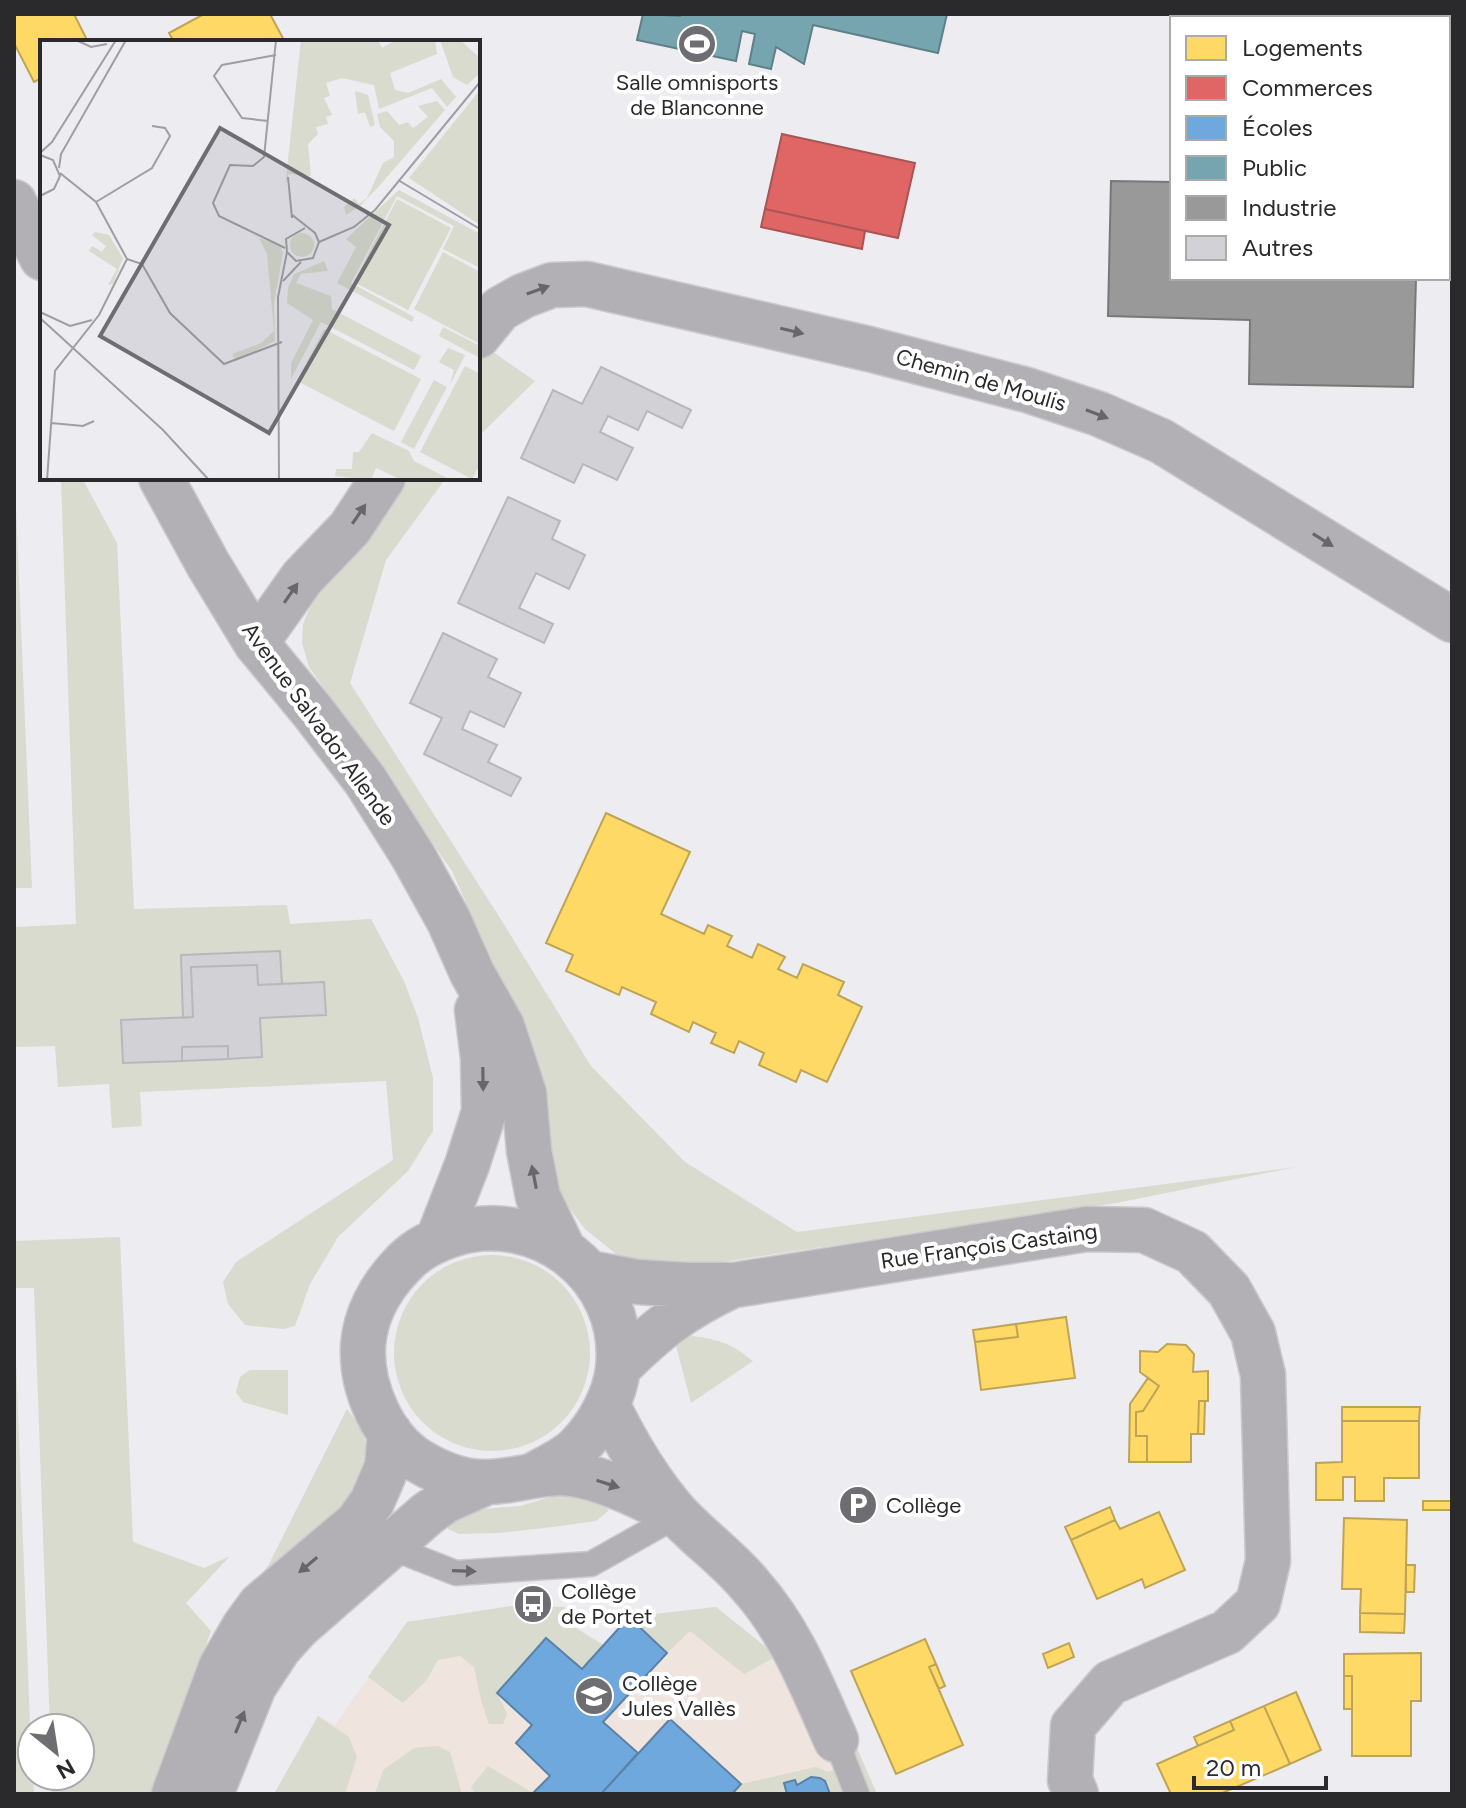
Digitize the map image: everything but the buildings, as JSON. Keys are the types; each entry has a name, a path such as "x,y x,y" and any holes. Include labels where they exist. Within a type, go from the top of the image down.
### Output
{"street":[{"path":"14,202 40,254"},
{"name":"Chemin de Moulis","path":"480,334 500,309 523,296 552,285 587,284 869,349 1027,390 1099,414 1161,441 1452,620"},
{"name":"Avenue Salvador Allende","path":"162,480 256,643 365,780 449,921 472,973 502,1026 524,1093 529,1151 538,1197 576,1261"},
{"path":"256,643 302,578 350,528 382,480"},
{"name":"Avenue Salvador Allende","path":"438,1239 484,1112 483,1058 472,973"},
{"path":"487,1482 450,1476 439,1471 417,1459 390,1433 374,1407 365,1377 363,1346 370,1313 386,1283 409,1258 438,1239 469,1229 501,1228 533,1234 576,1261 608,1301 618,1334 613,1387 627,1444 678,1515 718,1551 780,1623 801,1659 836,1740"},
{"name":"Rue François Castaing","path":"576,1261 638,1282 735,1285 1087,1229 1144,1230 1192,1252 1229,1290 1253,1333 1263,1375 1268,1561 1258,1603 1227,1632 1110,1683 1073,1726 1070,1780 1076,1794"},
{"name":"Rue François Castaing","path":"613,1387 646,1341 671,1319 735,1285"},
{"path":"532,1476 577,1449 613,1387"},
{"path":"211,1794 254,1686 279,1648 374,1535 372,1502 387,1467 390,1433"},
{"path":"174,1794 221,1667 260,1605 374,1535 427,1514 445,1501 487,1482 532,1476 569,1474 612,1485 678,1515"}],"lane":[{"path":"374,1535 456,1573 591,1564 678,1515"},
{"path":"836,1740 857,1794"}],"shaded area":[{"path":"487,348 535,381 480,435 480,358"},
{"path":"14,459 32,888 14,888"},
{"path":"61,480 83,480 117,543 134,909 287,905 290,924 371,919 404,981 418,1018 433,1078 433,1131 408,1171 338,1237 310,1284 295,1326 283,1329 245,1325 228,1304 223,1282 236,1262 393,1160 386,1081 140,1092 142,1126 112,1128 109,1084 58,1087 55,1046 14,1047 14,927 76,924"},
{"path":"395,480 445,480 386,560 350,683 591,1066 685,1162 797,1232 1296,1167 1116,1203 715,1263 626,1262 585,1229 557,1192 521,1026 452,871 309,667 302,643 303,624 314,598"},
{"path":"120,1237 133,1542 204,1568 230,1556 186,1603 211,1631 152,1794 52,1794 96,1792 96,1712 49,1712 34,1288 14,1288 14,1241"},
{"path":"492,1255 529,1263 561,1284 582,1316 590,1353 582,1390 561,1422 529,1443 492,1451 455,1443 423,1422 402,1390 394,1353 402,1316 423,1284 455,1263"},
{"path":"14,1307 30,1712 16,1712 16,1792 34,1794 14,1794"},
{"path":"692,1336 725,1343 753,1361 691,1403 675,1342"},
{"path":"250,1370 288,1370 288,1415 243,1402 236,1392 240,1377"},
{"path":"347,1409 362,1429 368,1452 366,1478 350,1504 247,1595 269,1564"},
{"path":"550,1497 605,1502 608,1511 596,1521 553,1527 459,1534 448,1529 448,1517 484,1509 520,1506"},
{"name":"Collège Jules Vallès","path":"512,1606 565,1607 568,1623 603,1645 629,1617 716,1607 776,1656 809,1639 877,1794 274,1794 318,1716 335,1725 407,1622"},
{"path":"512,1606 565,1607 568,1623 603,1645 582,1669 546,1638 497,1693 507,1714 503,1724 489,1724 474,1667 460,1656 438,1660 426,1681 403,1703 368,1677 407,1622"},
{"path":"716,1607 777,1656 744,1674 690,1631 667,1653 629,1617"},
{"path":"817,1657 877,1794 732,1794 741,1784 816,1767 828,1772 855,1762"},
{"path":"318,1716 349,1737 357,1757 345,1794 274,1794"},
{"path":"438,1746 450,1752 462,1794 375,1794 383,1770 414,1748"},
{"path":"488,1766 533,1793 475,1794 471,1787"}],"place":[{"name":"Salle omnisports de Blanconne","path":"697,44"},
{"name":"Collège","path":"858,1505"},
{"name":"Collège de Portet","path":"533,1604"},
{"name":"Collège Jules Vallès","path":"594,1696"}]}
